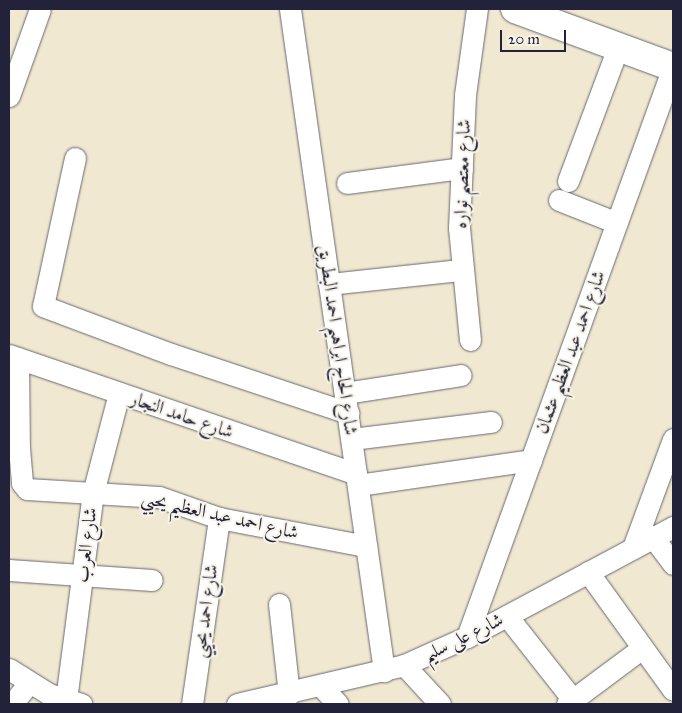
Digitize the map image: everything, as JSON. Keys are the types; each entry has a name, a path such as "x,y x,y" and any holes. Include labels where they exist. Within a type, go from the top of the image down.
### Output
{"street":[{"path":"9,96 40,9"},
{"name":"شارع الحاج ابراهيم احمد البطريق","path":"290,9 384,671"},
{"name":"شارع معتصم نواره","path":"470,340 461,270 462,168 465,95 477,9"},
{"path":"515,9 673,67"},
{"path":"617,223 563,191 618,47"},
{"name":"شارع احمد عبد العظيم عثمان","path":"467,637 673,67"},
{"path":"75,158 43,306 171,354 346,403 461,376"},
{"path":"347,183 462,168"},
{"path":"329,284 461,270"},
{"name":"شارع حامد النجار","path":"14,357 357,479"},
{"name":"شارع احمد عبد العظيم يحيي","path":"14,357 23,486 29,490 159,498 219,518 366,546"},
{"name":"شارع العرب","path":"73,702 82,574 93,493 119,393"},
{"path":"352,439 491,422"},
{"path":"633,548 673,439"},
{"path":"357,479 531,460"},
{"name":"شارع احمد يحيي","path":"192,704 219,518"},
{"name":"شارع على سليم","path":"249,703 322,687 404,665 467,637 673,526"},
{"path":"652,536 673,564"},
{"path":"9,570 152,580"},
{"path":"588,572 673,690"},
{"path":"279,604 289,694"},
{"path":"507,616 570,702 642,648"},
{"path":"404,665 440,704"},
{"path":"9,669 29,683 73,702"},
{"path":"12,704 29,683"},
{"path":"322,687 338,704"}]}
